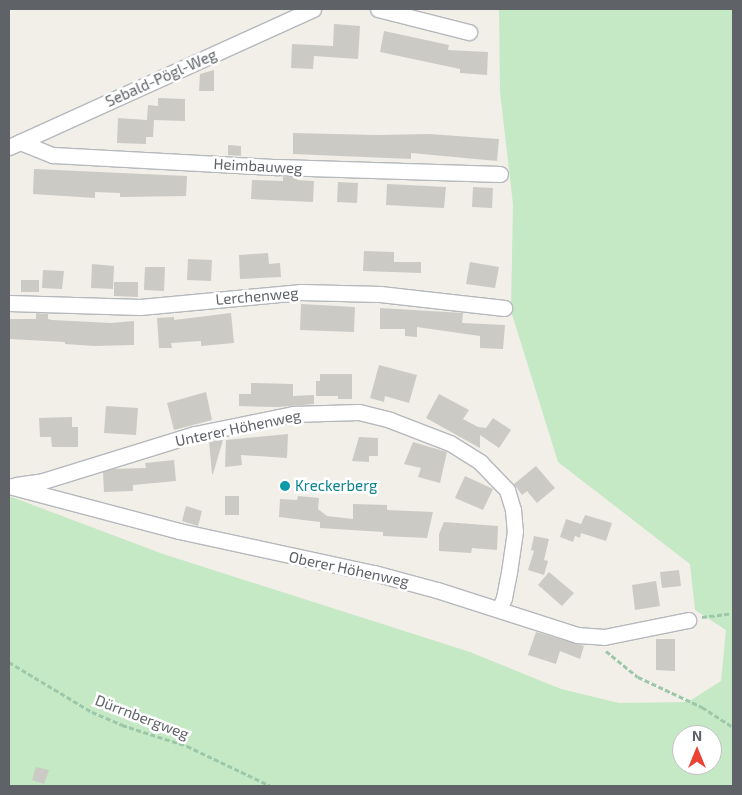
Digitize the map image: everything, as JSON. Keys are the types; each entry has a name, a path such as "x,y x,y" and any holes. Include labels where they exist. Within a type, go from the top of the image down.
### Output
{"street":[{"name":"Sebald-Pögl-Weg","path":"14,144 313,9"},
{"path":"378,9 469,32"},
{"name":"Heimbauweg","path":"14,144 53,155 278,167 500,174"},
{"name":"Lerchenweg","path":"9,303 140,307 301,292 380,294 504,308"},
{"name":"Unterer Höhenweg","path":"9,486 43,481 195,434 293,414 359,412 390,420 450,443 480,462 507,490 513,510 514,531 504,598 499,609"},
{"name":"Oberer Höhenweg","path":"9,486 179,531 374,573 499,609 577,635 604,637 688,620"}],"path":[{"path":"688,620 733,612"},
{"path":"600,647 638,676 702,707 733,727"},
{"name":"Dürrnbergweg","path":"9,662 92,712 122,725 188,746 271,786"}],"green space":[{"path":"499,9 733,9 733,786 9,786 9,496 163,554 470,652 561,689 619,703 688,702 721,681 726,630 695,610 690,564 558,462 511,311 513,204 500,92"}],"building":[{"path":"334,24 360,26 358,59 314,56 313,69 291,68 292,44 333,46"},
{"path":"384,31 449,45 448,50 488,52 487,75 460,73 460,69 380,52"},
{"path":"214,70 214,91 199,91 200,74"},
{"path":"158,98 185,99 185,121 154,120 153,137 146,137 146,144 117,143 118,118 147,120 148,105 158,106"},
{"path":"293,133 429,134 499,139 497,161 411,153 411,159 293,154"},
{"path":"228,145 241,146 241,156 228,155"},
{"path":"34,169 187,176 186,196 120,197 120,193 95,192 95,198 33,194"},
{"path":"283,177 297,177 297,180 314,181 313,202 251,199 252,180 283,181"},
{"path":"338,182 358,183 357,203 337,202"},
{"path":"387,184 446,187 444,208 386,205"},
{"path":"473,187 493,188 492,208 472,207"},
{"path":"364,251 394,252 394,262 421,262 421,273 363,271"},
{"path":"268,253 269,264 280,263 281,277 240,279 239,255"},
{"path":"188,259 212,260 211,281 187,280"},
{"path":"470,262 499,267 495,288 466,284"},
{"path":"92,264 114,266 113,289 91,288"},
{"path":"145,267 165,267 164,291 144,290"},
{"path":"43,270 64,271 62,289 42,288"},
{"path":"21,280 39,280 39,292 21,292"},
{"path":"114,282 138,282 138,297 114,296"},
{"path":"301,304 355,307 354,332 300,330"},
{"path":"380,308 463,313 462,323 505,325 503,349 480,348 480,336 417,327 417,337 405,336 405,329 380,329"},
{"path":"36,313 48,314 48,319 52,320 111,323 134,321 134,345 94,346 65,344 65,342 9,339 9,319 36,319"},
{"path":"231,313 234,343 201,346 201,341 171,343 172,348 159,348 157,318 174,317 174,320"},
{"path":"379,365 417,375 409,403 385,396 384,402 370,398"},
{"path":"320,374 352,374 352,399 338,399 338,396 316,396 316,381 320,381"},
{"path":"251,383 293,384 293,396 314,395 314,404 278,407 239,406 239,394 251,394"},
{"path":"206,392 212,420 174,430 167,403"},
{"path":"439,394 469,410 463,419 478,427 486,428 493,418 511,430 499,448 480,435 480,448 426,418"},
{"path":"106,406 138,408 136,435 104,433"},
{"path":"72,417 72,427 78,427 78,447 52,447 51,437 40,437 39,418"},
{"path":"288,434 287,458 241,455 242,465 225,467 226,440"},
{"path":"359,437 378,438 378,456 369,456 369,462 352,461"},
{"path":"223,440 213,474 212,474 209,441"},
{"path":"413,442 447,452 440,483 418,477 421,468 404,464"},
{"path":"174,460 176,481 133,485 133,491 104,492 103,472 112,469 146,468 145,463"},
{"path":"536,466 555,488 537,503 527,491 522,495 514,484"},
{"path":"465,476 493,489 483,510 455,498"},
{"path":"225,496 239,496 239,515 225,515"},
{"path":"298,496 319,498 318,509 327,516 353,519 353,504 387,505 387,510 433,512 427,538 383,536 383,532 320,528 320,522 279,517 280,499 297,500"},
{"path":"186,506 202,511 198,526 182,521"},
{"path":"585,515 612,523 606,541 581,533 580,538 575,536 573,542 560,537 566,519 581,524"},
{"path":"444,522 498,526 497,550 472,548 471,553 439,551 439,534"},
{"path":"534,536 549,539 544,560 548,561 544,575 528,570 534,551 531,550"},
{"path":"679,570 681,586 662,588 660,572"},
{"path":"549,572 574,593 562,606 538,585"},
{"path":"656,581 660,606 635,610 632,585"},
{"path":"536,632 584,646 580,659 560,651 556,664 528,655"},
{"path":"656,639 675,639 675,671 656,670"},
{"path":"36,767 49,770 44,784 32,780"}],"place":[{"name":"Kreckerberg","path":"285,486"}]}
